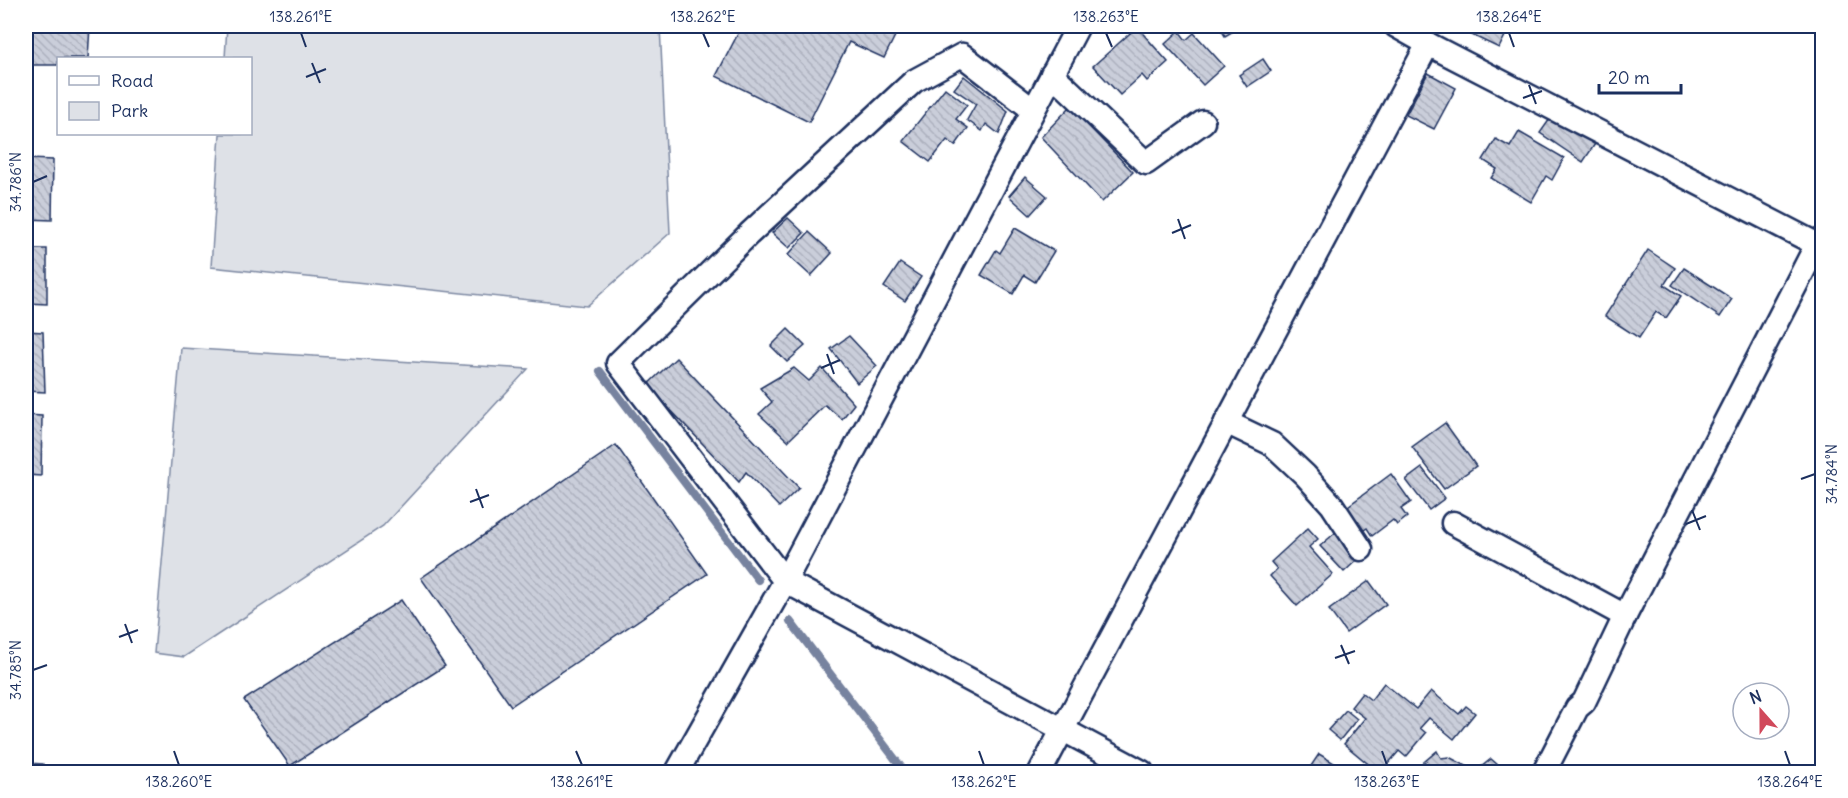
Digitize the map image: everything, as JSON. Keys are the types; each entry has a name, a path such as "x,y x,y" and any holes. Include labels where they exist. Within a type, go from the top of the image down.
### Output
{"street":[{"path":"677,772 785,581 1078,26"},
{"path":"1396,26 1820,246 1625,616 1584,702 1577,708 1544,772"},
{"path":"1040,772 1428,44"},
{"path":"1033,110 962,55 914,81 749,234 618,363 785,581 1061,731 1142,772"},
{"path":"1052,74 1146,163 1203,122"},
{"path":"1226,422 1272,444 1305,475 1332,505 1361,549"},
{"path":"1453,523 1625,616"}],"green space":[{"path":"227,26 660,26 670,233 587,306 211,267 220,135 252,135 252,57 225,57"},
{"path":"181,348 528,369 383,526 184,657 154,653"}],"building":[{"path":"26,26 90,26 88,57 57,57 57,65 26,65"},
{"path":"742,26 900,26 884,58 849,42 809,122 716,76"},
{"path":"1219,26 1242,26 1225,36"},
{"path":"1455,26 1521,26 1518,32 1509,28 1499,48"},
{"path":"1137,27 1168,62 1147,81 1142,75 1120,95 1093,66"},
{"path":"1179,31 1186,40 1194,33 1224,66 1203,85 1165,44"},
{"path":"1263,59 1271,71 1247,87 1239,75"},
{"path":"1428,73 1456,88 1434,129 1406,115"},
{"path":"964,76 1008,111 999,134 986,124 982,131 967,120 976,104 954,89"},
{"path":"945,88 967,105 956,119 968,128 955,146 947,140 930,162 903,141"},
{"path":"1070,107 1133,172 1102,202 1041,137"},
{"path":"1552,116 1595,144 1583,162 1540,133"},
{"path":"1519,132 1564,158 1552,180 1546,176 1531,202 1491,178 1497,169 1483,160 1496,139 1510,147"},
{"path":"26,159 53,160 52,220 26,219"},
{"path":"1025,177 1047,196 1030,215 1009,196"},
{"path":"788,218 804,233 789,248 772,233"},
{"path":"1015,228 1054,251 1035,282 1024,275 1013,294 981,275 996,250 1000,253"},
{"path":"809,232 832,253 811,276 788,255"},
{"path":"26,249 47,249 47,304 26,303"},
{"path":"1648,250 1675,268 1664,285 1681,296 1666,318 1656,312 1639,338 1605,316"},
{"path":"900,263 921,277 905,301 884,287"},
{"path":"1684,268 1732,299 1720,317 1672,285"},
{"path":"788,329 805,346 787,362 771,346"},
{"path":"26,331 43,332 45,392 26,391"},
{"path":"849,336 877,366 857,383 831,349"},
{"path":"676,358 799,488 779,507 746,472 739,482 647,385"},
{"path":"794,368 809,381 822,368 854,404 842,419 825,405 788,441 759,414 772,402 760,388"},
{"path":"26,415 42,416 41,476 26,475"},
{"path":"1445,423 1476,466 1444,489 1412,447"},
{"path":"616,445 707,574 511,706 421,578"},
{"path":"1422,468 1445,498 1429,510 1406,480"},
{"path":"1391,474 1411,502 1401,509 1407,517 1397,525 1393,520 1372,536 1367,528 1361,532 1344,509"},
{"path":"1308,528 1318,539 1309,547 1333,574 1297,606 1270,576 1277,569 1271,562"},
{"path":"1335,533 1359,558 1344,572 1320,546"},
{"path":"1369,581 1386,604 1346,633 1329,610"},
{"path":"401,600 445,666 290,766 244,700"},
{"path":"1384,683 1416,709 1431,691 1459,714 1466,706 1475,713 1454,739 1429,718 1420,728 1426,733 1406,757 1399,751 1381,772 1378,772 1344,744 1365,718 1351,707 1362,693 1371,700"},
{"path":"1346,710 1357,719 1340,740 1328,730"},
{"path":"1437,751 1441,758 1449,757 1476,771 1491,759 1506,772 1412,772"},
{"path":"1319,754 1344,769 1342,772 1307,772"},
{"path":"26,763 43,764 43,772 26,772"}],"waterway":[{"path":"600,371 758,580"},
{"path":"790,621 905,772"}]}
